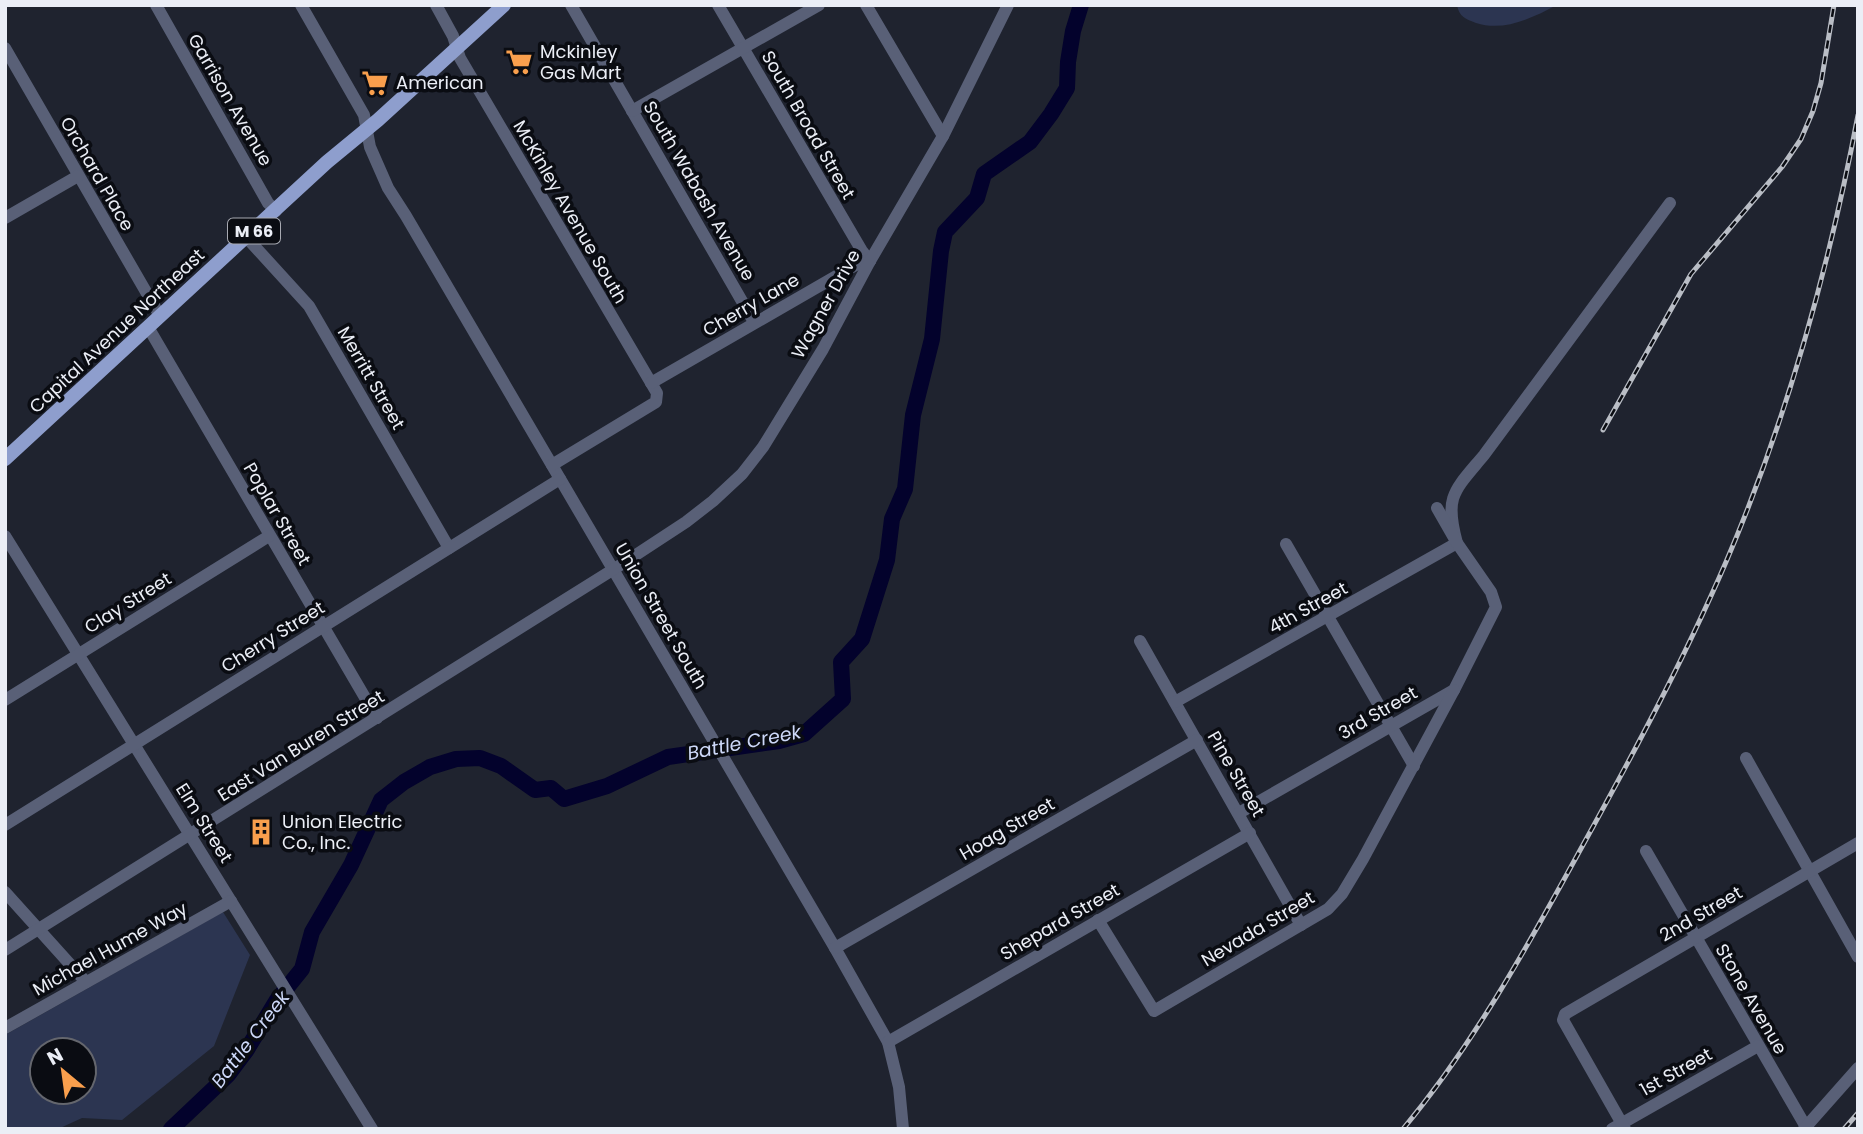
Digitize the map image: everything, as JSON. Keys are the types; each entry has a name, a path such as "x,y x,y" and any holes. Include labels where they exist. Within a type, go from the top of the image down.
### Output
{"main road":[{"name":"Capital Avenue Northeast","path":"5,459 327,162 367,130 504,5"}],"street":[{"name":"Garrison Avenue","path":"156,5 268,202 276,211"},
{"name":"Union Street South","path":"301,5 364,115 370,147 388,188 614,569 888,1042 899,1087 904,1129"},
{"name":"McKinley Avenue South","path":"436,5 460,58 654,388"},
{"name":"South Wabash Avenue","path":"571,5 754,322"},
{"name":"South Broad Street","path":"718,5 870,261"},
{"path":"632,111 820,5"},
{"path":"866,5 943,136"},
{"name":"Wagner Drive","path":"614,569 713,501 742,474 763,447 823,349 870,261 943,136 1008,5"},
{"name":"Orchard Place","path":"5,48 160,316"},
{"path":"5,218 78,176"},
{"path":"1457,544 1450,517 1455,489 1484,455 1670,203"},
{"name":"Merritt Street","path":"247,238 309,305 449,548"},
{"name":"Cherry Lane","path":"654,388 754,322 859,263 870,261"},
{"name":"Poplar Street","path":"148,327 377,718"},
{"path":"552,466 656,402 654,388"},
{"name":"Cherry Street","path":"5,825 560,479"},
{"path":"1437,508 1457,544 1491,592 1496,607 1454,690"},
{"name":"Elm Street","path":"5,536 372,1129"},
{"name":"Clay Street","path":"5,700 269,536"},
{"path":"1286,544 1413,766"},
{"name":"4th Street","path":"1175,702 1457,544"},
{"name":"East Van Buren Street","path":"5,950 614,569"},
{"name":"Pine Street","path":"1140,640 1301,925"},
{"name":"3rd Street","path":"1239,813 1454,690"},
{"name":"Nevada Street","path":"1098,920 1154,1011 1328,909 1342,894 1454,690"},
{"name":"Hoag Street","path":"835,948 1197,740"},
{"path":"1745,758 1858,957"},
{"name":"Shepard Street","path":"888,1042 1250,833"},
{"name":"2nd Street","path":"1620,1127 1563,1020 1564,1016 1695,936 1858,844"},
{"name":"Stone Avenue","path":"1646,851 1805,1128"},
{"path":"5,892 86,982"},
{"name":"Michael Hume Way","path":"5,1028 231,901"},
{"name":"1st Street","path":"1620,1127 1758,1046"},
{"path":"1805,1128 1858,1068"}],"shaded area":[{"path":"1457,5 1557,5 1528,19 1497,26 1466,19 1459,12"},
{"path":"223,912 250,955 214,1046 122,1120 82,1118 58,1129 5,1129 5,1035"}],"waterway":[{"name":"Battle Creek","path":"171,1129 228,1075 277,1000 302,969 312,932 351,865 381,800 404,782 430,767 456,759 480,758 501,766 535,790 551,788 564,799 607,786 668,757 779,741 804,734 843,699 841,662 862,639 887,560 892,519 905,489 913,415 932,339 945,232 977,198 984,174 1030,142 1067,88 1073,31 1081,5"}],"railway":[{"path":"1603,430 1691,274 1782,167 1801,139 1821,83 1834,5"},
{"path":"1403,1129 1453,1064 1518,961 1637,746 1726,562 1768,453 1804,342 1834,229 1858,115"},
{"path":"1844,1129 1858,1113"}],"place":[{"name":"Mckinley Gas Mart","path":"519,62"},
{"name":"American","path":"375,83"},
{"name":"Union Electric Co., Inc.","path":"261,832"}]}
